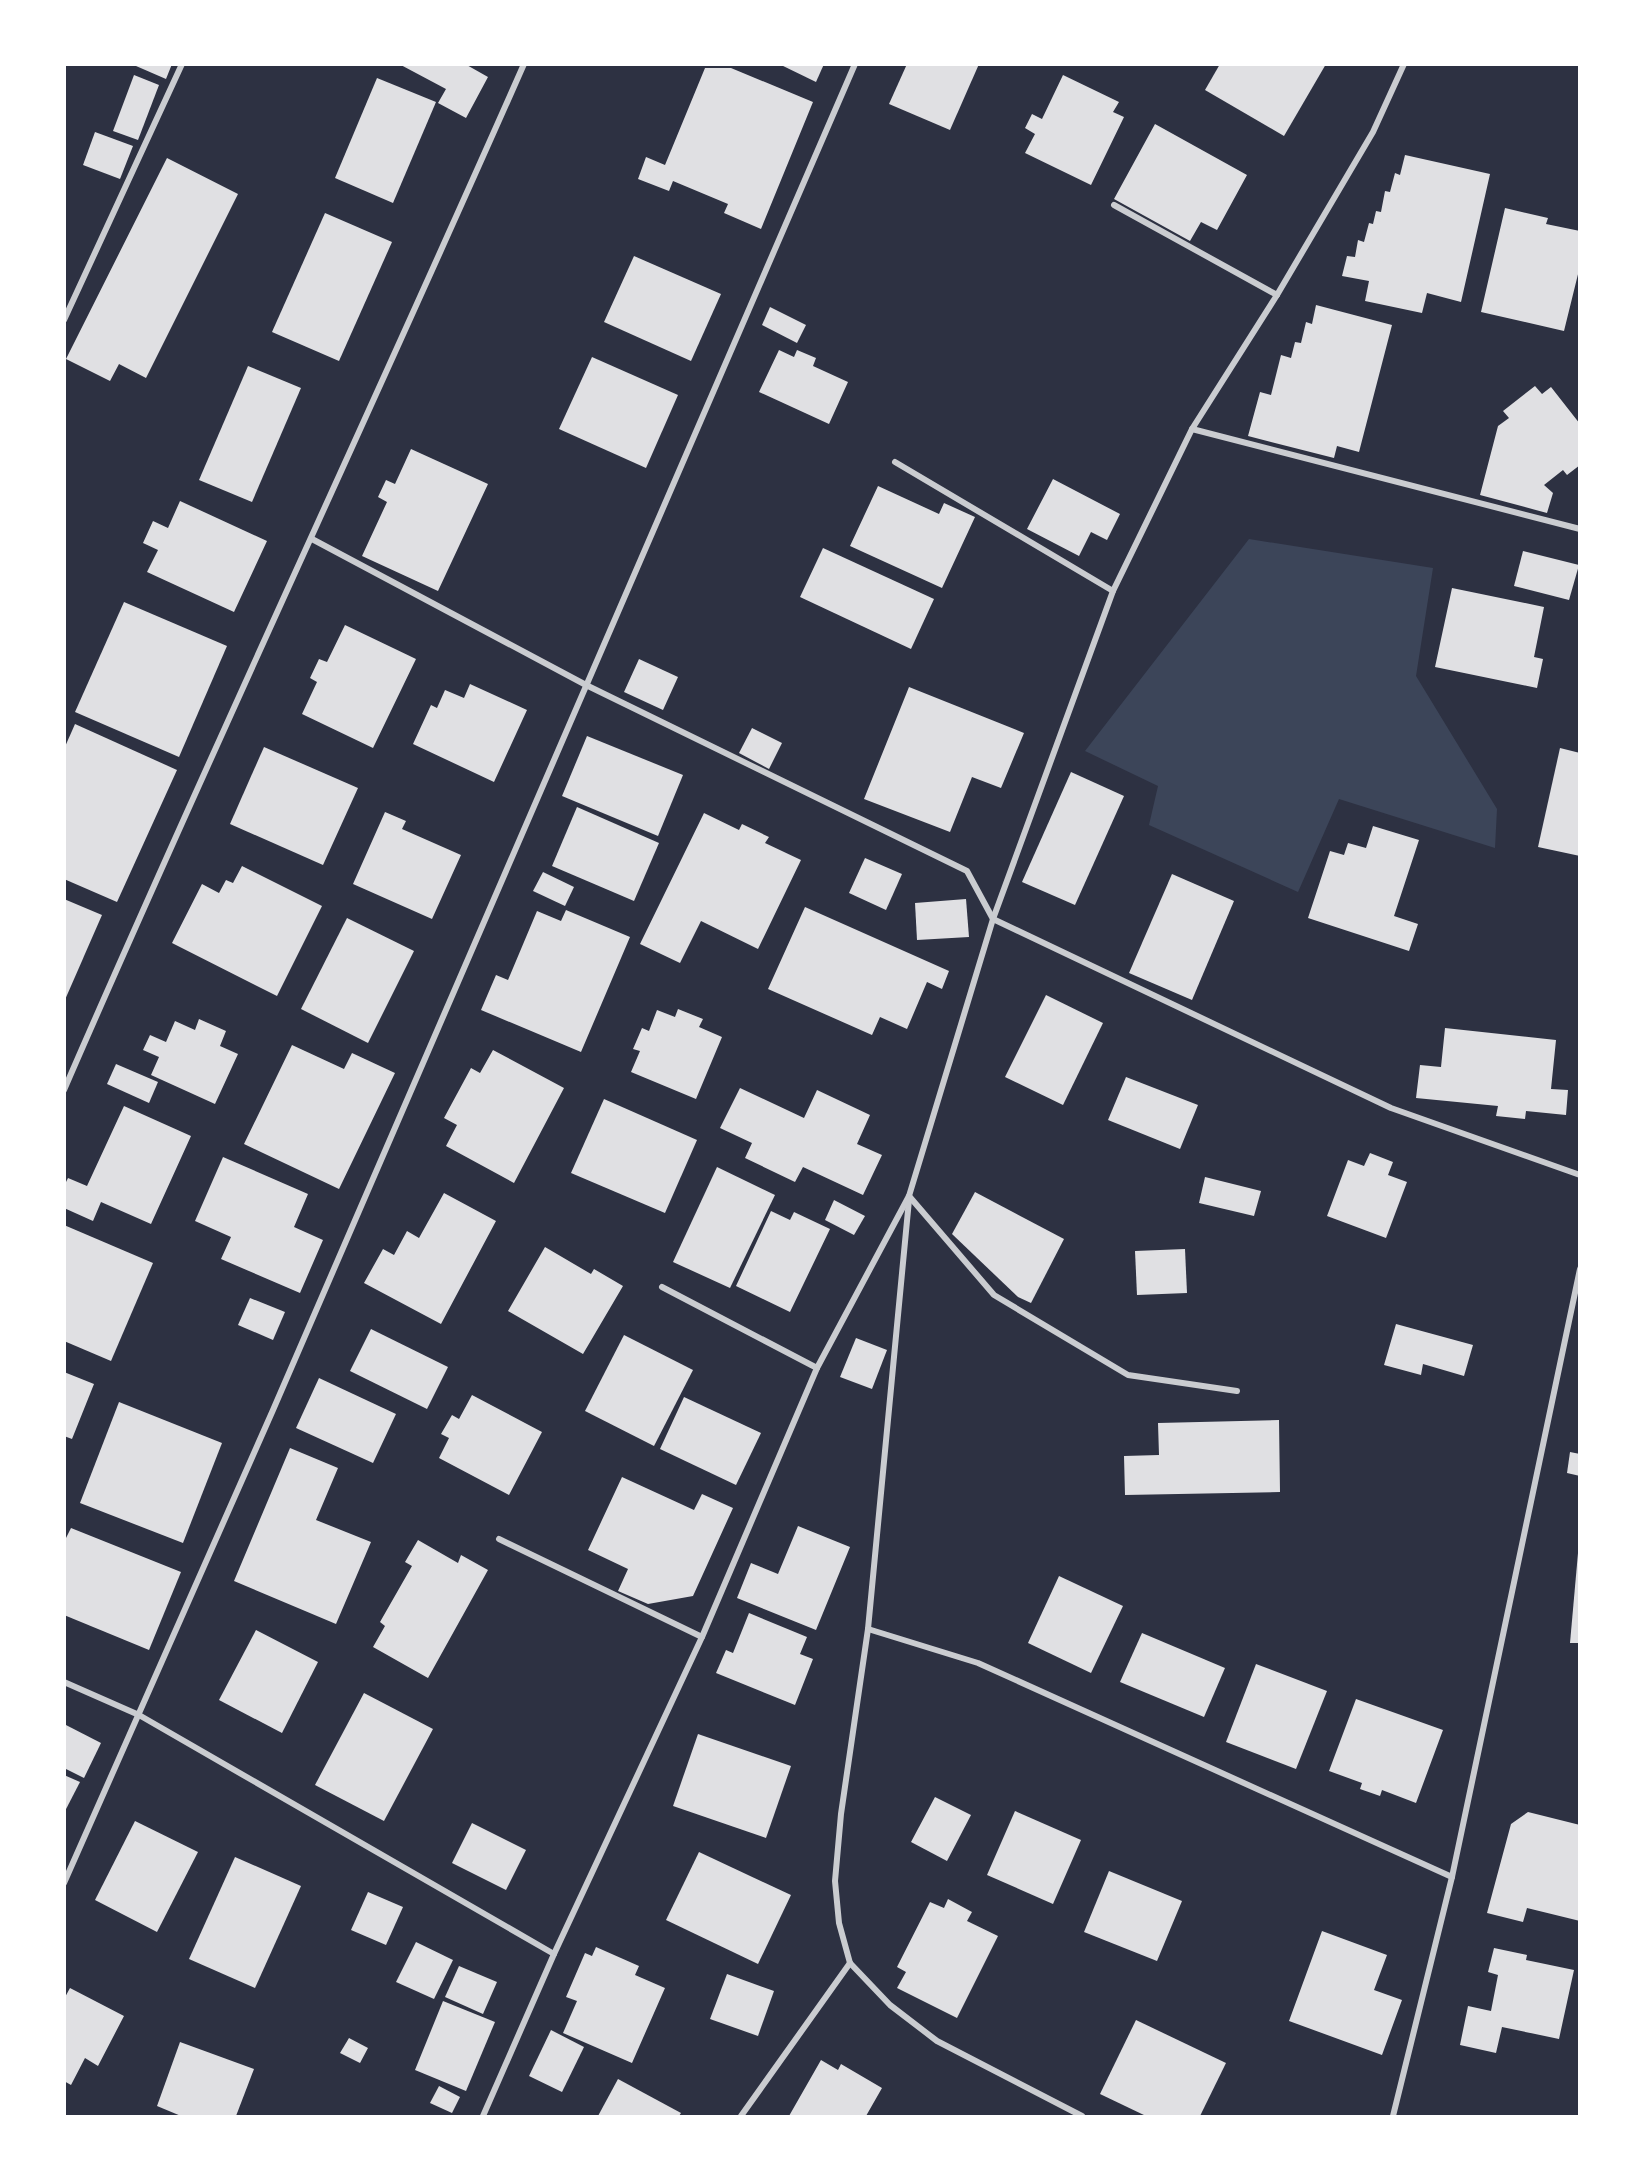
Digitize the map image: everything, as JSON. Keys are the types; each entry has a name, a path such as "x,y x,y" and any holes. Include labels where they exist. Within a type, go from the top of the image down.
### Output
{"street":[{"path":"64,320 182,64"},
{"path":"64,1090 164,860 312,539 524,64"},
{"path":"64,1882 139,1715 855,64"},
{"path":"483,2116 554,1954 702,1637 817,1368 909,1196 993,920 1113,591 1192,429 1277,295 1374,132 1404,64"},
{"path":"1114,205 1277,295"},
{"path":"1192,429 1580,529"},
{"path":"894,462 1113,591"},
{"path":"312,539 586,685 967,871 993,920 1391,1108 1580,1175"},
{"path":"909,1196 994,1295 1015,1308 1128,1375 1237,1391"},
{"path":"909,1196 868,1629 835,1881 839,1923 850,1963 890,2005 938,2041 1082,2116"},
{"path":"1393,2116 1452,1877 1580,1269"},
{"path":"662,1287 817,1368"},
{"path":"499,1539 702,1637"},
{"path":"868,1629 978,1663 1452,1877"},
{"path":"64,1682 139,1715 554,1954"},
{"path":"741,2116 850,1963"}],"shaded area":[{"path":"1249,539 1433,568 1416,676 1497,809 1495,848 1339,799 1298,892 1149,825 1158,786 1085,751"}],"building":[{"path":"136,64 172,64 166,79"},
{"path":"399,64 465,64 488,77 466,118 438,103 446,89"},
{"path":"779,64 824,64 816,82"},
{"path":"907,64 979,64 950,130 889,104"},
{"path":"1220,64 1326,64 1284,136 1205,90"},
{"path":"705,68 731,68 813,102 761,229 724,213 728,204 673,181 669,191 638,179 646,157 665,165"},
{"path":"134,75 159,85 138,140 113,131"},
{"path":"1063,75 1119,102 1113,112 1124,117 1091,185 1025,153 1035,134 1025,128 1032,114 1042,119"},
{"path":"377,78 436,102 393,203 335,178"},
{"path":"1155,124 1247,175 1217,230 1201,222 1190,241 1114,199"},
{"path":"95,132 133,146 120,179 83,165"},
{"path":"1405,155 1490,174 1461,302 1427,293 1422,313 1365,301 1369,281 1342,276 1347,256 1355,257 1358,240 1364,242 1369,223 1373,224 1376,211 1381,212 1385,191 1390,192 1395,173 1400,175"},
{"path":"167,158 238,194 146,378 119,364 110,381 66,359"},
{"path":"1505,208 1548,218 1546,224 1580,231 1580,266 1564,331 1481,312"},
{"path":"325,213 392,242 339,361 272,332"},
{"path":"634,256 721,294 691,361 604,322"},
{"path":"1316,305 1392,325 1359,452 1337,446 1334,458 1248,436 1260,392 1271,395 1281,355 1291,358 1295,342 1301,343 1306,322 1312,324"},
{"path":"770,307 806,325 797,343 762,325"},
{"path":"779,350 794,357 797,350 816,358 813,366 848,382 829,424 759,392"},
{"path":"592,357 678,395 646,468 559,429"},
{"path":"248,366 301,388 252,502 199,480"},
{"path":"1535,386 1542,394 1551,387 1580,424 1580,465 1567,475 1563,470 1544,485 1553,493 1547,513 1480,495 1498,426 1509,418 1503,411"},
{"path":"411,449 488,484 438,591 362,556 387,502 378,497 386,480 395,484"},
{"path":"1053,479 1120,514 1107,540 1091,532 1079,556 1027,529"},
{"path":"878,486 939,514 944,503 975,517 942,588 850,546"},
{"path":"180,501 267,541 234,612 147,572 158,550 143,543 153,521 168,528"},
{"path":"823,548 934,599 911,649 800,597"},
{"path":"1523,551 1579,565 1569,600 1514,586"},
{"path":"1452,588 1544,607 1534,657 1543,659 1537,688 1435,667"},
{"path":"124,602 227,646 179,757 75,712"},
{"path":"345,625 416,659 373,748 302,714 317,682 310,678 319,659 327,662"},
{"path":"639,659 678,677 663,710 624,692"},
{"path":"470,684 527,710 494,782 413,744 431,705 437,708 445,690 464,698"},
{"path":"909,687 1024,733 1001,788 972,777 950,832 864,799"},
{"path":"75,724 177,770 117,902 64,879 64,749"},
{"path":"752,728 782,743 769,769 739,753"},
{"path":"587,736 683,775 658,836 562,796"},
{"path":"264,747 358,788 323,865 230,824"},
{"path":"1560,748 1580,753 1580,856 1538,847"},
{"path":"1071,772 1124,796 1075,905 1022,882"},
{"path":"577,807 659,843 634,901 552,866"},
{"path":"385,812 406,821 402,829 461,855 432,919 353,884"},
{"path":"704,813 739,830 742,824 769,837 765,843 801,860 758,949 701,921 680,963 640,944"},
{"path":"1373,826 1419,840 1394,916 1418,924 1409,951 1308,918 1330,851 1344,855 1348,843 1366,848"},
{"path":"865,858 902,874 886,910 849,893"},
{"path":"242,866 322,906 277,996 172,943 202,884 219,893 226,880 233,883"},
{"path":"543,872 574,887 565,906 533,891"},
{"path":"1172,874 1234,901 1192,1000 1129,973"},
{"path":"64,899 102,915 64,1002"},
{"path":"966,899 969,937 917,940 915,903"},
{"path":"805,907 949,971 942,989 927,982 907,1029 880,1017 872,1035 768,989"},
{"path":"566,910 630,937 581,1052 481,1010 496,975 508,980 537,911 561,921"},
{"path":"347,918 414,951 368,1043 301,1009"},
{"path":"1046,995 1103,1023 1063,1105 1005,1077"},
{"path":"678,1009 703,1019 699,1027 722,1037 696,1099 631,1072 640,1051 633,1049 642,1028 649,1031 657,1010 675,1017"},
{"path":"199,1019 226,1031 220,1046 238,1054 215,1104 151,1075 159,1057 143,1050 150,1035 166,1042 175,1021 195,1030"},
{"path":"1445,1028 1556,1040 1551,1089 1568,1090 1566,1115 1526,1111 1525,1119 1496,1116 1498,1106 1416,1098 1420,1065 1441,1067"},
{"path":"292,1045 344,1069 352,1053 395,1073 339,1189 244,1144"},
{"path":"493,1050 564,1088 514,1183 446,1146 457,1125 444,1118 471,1068 480,1073"},
{"path":"116,1064 158,1082 149,1103 107,1084"},
{"path":"1126,1077 1198,1105 1180,1149 1108,1120"},
{"path":"740,1088 804,1118 817,1090 870,1115 857,1144 882,1155 863,1195 803,1167 795,1182 745,1158 752,1143 720,1128"},
{"path":"604,1099 697,1140 665,1213 571,1173"},
{"path":"124,1106 191,1136 151,1224 101,1202 93,1221 64,1208 64,1186 68,1178 87,1186"},
{"path":"1370,1153 1393,1162 1388,1175 1407,1182 1386,1238 1327,1216 1348,1160 1364,1166"},
{"path":"223,1157 308,1194 294,1227 323,1240 300,1293 221,1259 231,1237 195,1221"},
{"path":"717,1167 775,1195 730,1288 673,1262"},
{"path":"1205,1177 1261,1191 1254,1216 1199,1203"},
{"path":"975,1192 1064,1239 1031,1303 1018,1297 952,1234"},
{"path":"444,1193 496,1221 441,1324 364,1283 383,1249 394,1255 407,1231 419,1238"},
{"path":"834,1200 865,1216 854,1235 825,1220"},
{"path":"771,1211 790,1220 794,1212 830,1229 790,1312 736,1286"},
{"path":"64,1225 153,1263 111,1361 64,1341"},
{"path":"545,1247 591,1274 594,1269 623,1286 583,1354 508,1311"},
{"path":"1185,1249 1187,1293 1137,1295 1135,1251"},
{"path":"250,1298 285,1312 273,1340 238,1325"},
{"path":"1396,1324 1473,1345 1464,1376 1423,1364 1421,1375 1384,1365"},
{"path":"371,1329 448,1367 427,1409 350,1371"},
{"path":"624,1335 693,1370 654,1446 585,1411"},
{"path":"856,1338 887,1350 872,1389 840,1377"},
{"path":"64,1372 94,1384 72,1439 64,1436"},
{"path":"319,1378 396,1414 373,1463 296,1428"},
{"path":"472,1395 542,1432 509,1495 439,1458 449,1438 441,1434 452,1415 459,1419"},
{"path":"684,1397 761,1433 736,1485 660,1449"},
{"path":"119,1402 222,1443 183,1543 80,1503"},
{"path":"1279,1420 1280,1492 1125,1495 1124,1456 1159,1455 1158,1423"},
{"path":"290,1448 338,1468 316,1520 371,1542 336,1624 234,1581"},
{"path":"1570,1452 1580,1454 1580,1476 1567,1473"},
{"path":"622,1477 694,1510 702,1494 733,1508 693,1596 648,1604 618,1591 628,1569 588,1550"},
{"path":"798,1526 850,1547 816,1630 737,1598 751,1563 778,1574"},
{"path":"71,1528 181,1572 149,1650 64,1615 64,1542"},
{"path":"418,1540 458,1563 461,1555 488,1570 428,1678 373,1647 385,1626 380,1622 412,1566 405,1562"},
{"path":"1578,1553 1580,1553 1580,1643 1570,1643"},
{"path":"1059,1576 1123,1606 1091,1673 1028,1643"},
{"path":"749,1613 807,1637 800,1654 813,1659 795,1705 716,1673 726,1650 733,1653"},
{"path":"256,1630 318,1662 282,1733 219,1700"},
{"path":"1142,1633 1225,1668 1204,1717 1120,1682"},
{"path":"1256,1664 1327,1691 1296,1769 1226,1742"},
{"path":"364,1693 433,1729 384,1821 315,1785"},
{"path":"1356,1699 1443,1730 1416,1803 1382,1790 1380,1796 1360,1789 1362,1783 1329,1771"},
{"path":"64,1724 101,1743 84,1778 64,1768"},
{"path":"698,1734 791,1766 766,1838 673,1806"},
{"path":"64,1775 80,1782 64,1813"},
{"path":"935,1797 971,1815 947,1861 911,1842"},
{"path":"1015,1811 1081,1840 1053,1904 987,1875"},
{"path":"1528,1812 1580,1825 1580,1921 1527,1908 1523,1922 1487,1913 1511,1824"},
{"path":"135,1821 198,1852 157,1932 95,1900"},
{"path":"472,1823 526,1850 506,1890 452,1863"},
{"path":"699,1852 791,1895 758,1964 666,1920"},
{"path":"235,1857 301,1886 255,1988 189,1959"},
{"path":"1109,1871 1182,1901 1157,1961 1084,1932"},
{"path":"368,1892 403,1907 386,1945 351,1930"},
{"path":"948,1899 972,1912 967,1921 998,1936 957,2018 897,1988 906,1972 897,1967 930,1902 944,1908"},
{"path":"1322,1931 1387,1955 1374,1990 1402,2000 1382,2055 1289,2021"},
{"path":"416,1942 453,1960 434,1999 396,1982"},
{"path":"596,1947 639,1966 635,1975 665,1988 632,2063 563,2033 577,2001 566,1997 585,1953 592,1956"},
{"path":"1494,1948 1527,1955 1526,1960 1574,1970 1559,2039 1502,2027 1496,2053 1460,2045 1468,2006 1491,2011 1498,1975 1488,1972"},
{"path":"459,1966 497,1982 483,2014 445,1997"},
{"path":"727,1974 774,1991 758,2036 710,2019"},
{"path":"70,1988 124,2016 98,2066 85,2058 71,2085 64,2081 64,1999"},
{"path":"443,2001 495,2022 466,2091 415,2070"},
{"path":"1136,2020 1226,2063 1200,2116 1146,2116 1100,2094"},
{"path":"551,2030 584,2047 562,2092 529,2076"},
{"path":"349,2038 368,2048 360,2063 340,2053"},
{"path":"180,2042 254,2069 236,2116 181,2116 157,2106"},
{"path":"821,2060 838,2070 841,2064 882,2088 866,2116 789,2116"},
{"path":"618,2079 681,2113 679,2116 598,2116"},
{"path":"439,2086 460,2097 452,2113 430,2103"}]}
